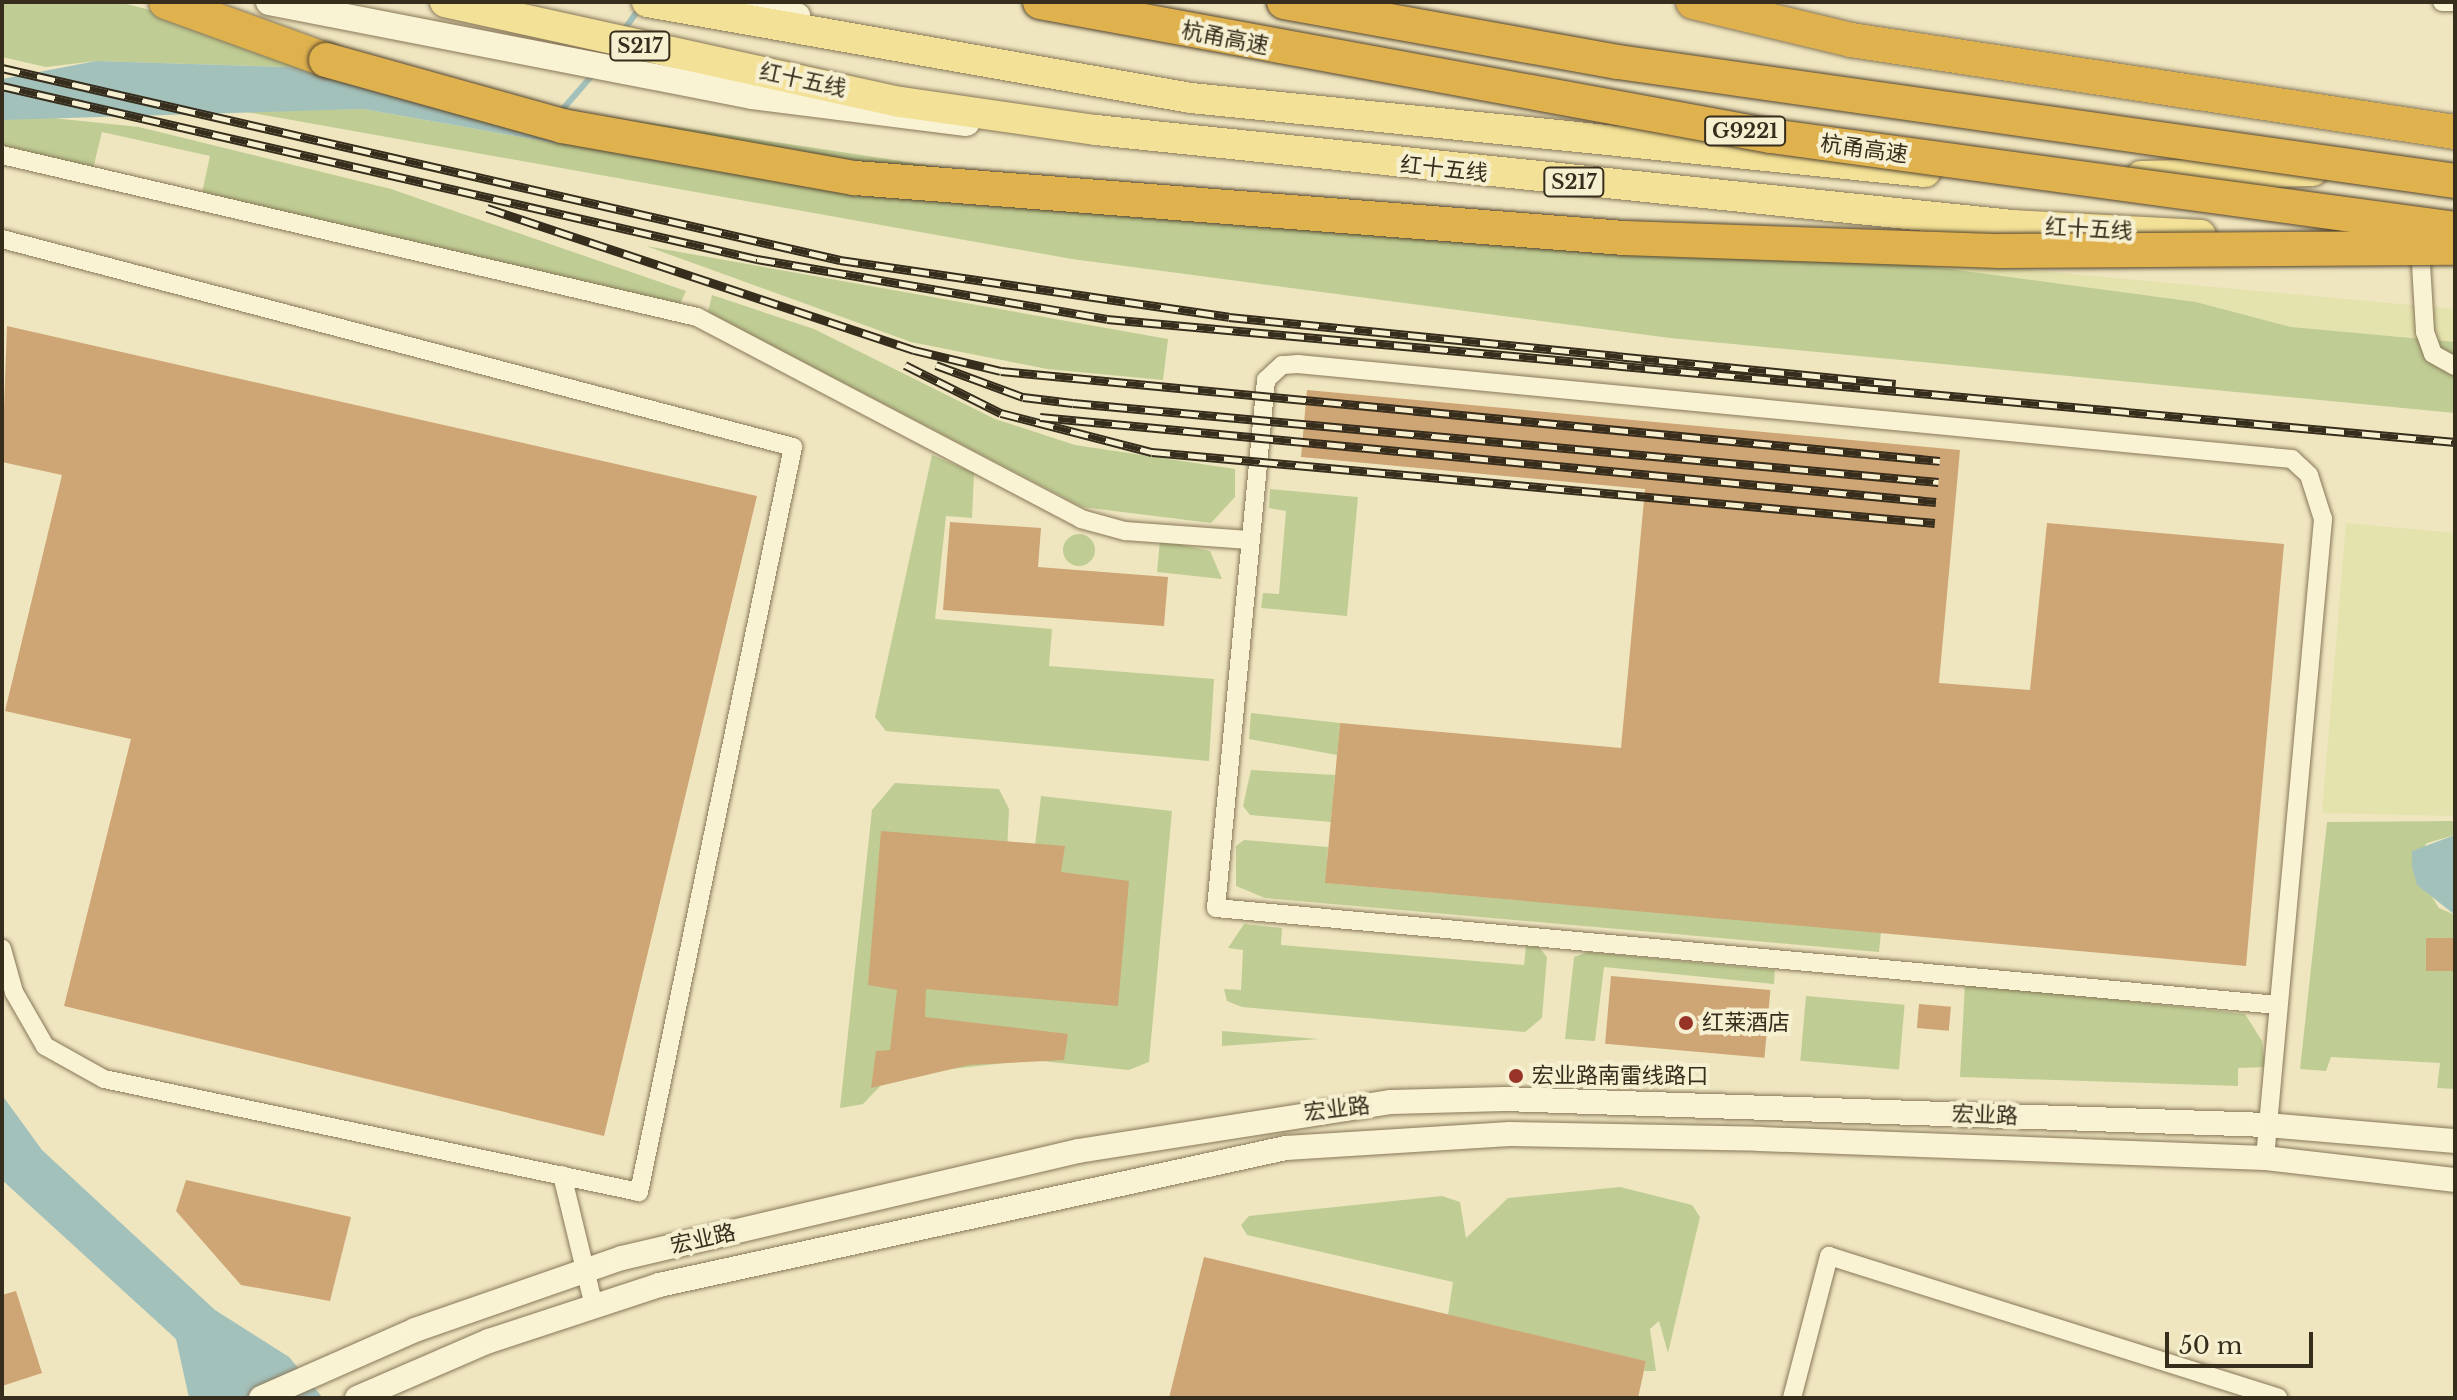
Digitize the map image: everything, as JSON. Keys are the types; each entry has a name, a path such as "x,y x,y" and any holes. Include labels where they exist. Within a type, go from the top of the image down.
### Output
{"highway":[{"path":"166,2 326,60 562,126 855,178 1624,238 2000,251 2455,249"},
{"name":"杭甬高速","path":"1040,2 1771,136 2455,229"},
{"name":"G9221","path":"1284,2 1648,67 2455,181"},
{"path":"1693,2 1851,40 2455,132"}],"main road":[{"path":"269,2 682,83 923,121 1089,129"},
{"name":"红十五线","path":"445,2 901,102 1089,129 2012,225 2455,249"},
{"name":"红十五线","path":"647,2 742,9 1005,71 1237,103 2010,179 2455,168"}],"street":[{"path":"2442,2 2455,2"},
{"path":"2,155 697,317 1081,519 1125,531 1249,540"},
{"path":"2,239 793,447 639,1192 104,1079 45,1046 14,992 2,949"},
{"path":"2420,247 2425,332 2433,354 2455,366"},
{"path":"2265,1158 2323,519 2309,475 2280,453 1282,365 1266,380 1216,908 2278,1005"},
{"name":"宏业路","path":"261,1398 415,1330 586,1270 1078,1151 1391,1102 1504,1099 2267,1125 2455,1141"},
{"name":"宏业路","path":"357,1398 594,1306 659,1285 1286,1148 1510,1134 2265,1158 2455,1180"},
{"path":"562,1175 594,1306"},
{"path":"1792,1398 1829,1256 2278,1398"}],"shaded area":[{"path":"1807,250 2455,309 2455,342 2291,327 2196,302"},
{"path":"2346,523 2455,533 2455,816 2322,813"}],"green space":[{"path":"2,2 119,2 386,70 96,61 46,67 2,57"},
{"path":"363,109 560,144 592,114 1019,179 1807,250 2196,302 2291,327 2455,342 2455,413 1670,338 1072,259 241,111"},
{"path":"34,116 139,127 391,189 686,291 680,304 202,193 210,156 102,132 93,169 2,145 2,120"},
{"path":"646,246 1168,339 1163,380 1047,369 911,342"},
{"path":"712,295 814,329 995,419 1075,445 1235,469 1235,497 1211,523 1082,507 708,312"},
{"path":"932,455 974,473 972,518 946,516 935,619 1052,629 1049,666 1214,679 1209,761 886,731 875,717"},
{"path":"1270,489 1358,497 1347,616 1261,608 1263,593 1279,594 1286,511 1269,508"},
{"path":"1079,534 1090,539 1095,550 1090,561 1079,566 1068,561 1063,550 1068,539"},
{"path":"1160,540 1210,551 1222,579 1157,572"},
{"path":"1251,713 1340,723 1337,755 1249,739"},
{"path":"1251,770 1335,775 1331,822 1250,815 1243,806"},
{"path":"895,783 999,789 1009,809 1007,854 1034,854 1041,796 1172,811 1149,1062 1129,1070 1031,1060 890,1076 863,1104 840,1108 872,810"},
{"path":"2455,821 2455,835 2427,843 2412,866 2439,908 2455,915 2455,1089 2437,1088 2440,1063 2331,1057 2326,1071 2300,1069 2327,822"},
{"path":"1244,840 1328,847 1326,883 1881,932 1879,952 1265,898 1236,886 1236,846"},
{"path":"1244,924 1282,928 1281,945 1524,965 1526,946 1539,947 1547,957 1542,1018 1525,1032 1242,1007 1227,1001 1224,989 1241,990 1243,950 1228,948"},
{"path":"1588,952 1775,970 1774,984 1604,967 1595,1041 1565,1039 1574,957"},
{"path":"1965,983 2245,1014 2262,1041 2265,1067 2238,1068 2238,1086 1960,1077"},
{"path":"1806,996 1905,1005 1899,1069 1800,1061"},
{"path":"1222,1031 1319,1039 1222,1046"},
{"path":"1620,1187 1692,1205 1700,1217 1668,1353 1659,1321 1650,1329 1656,1371 1644,1371 1646,1361 1448,1315 1453,1282 1247,1235 1241,1225 1249,1216 1442,1196 1460,1202 1466,1238 1508,1198"}],"water":[{"path":"96,61 386,70 592,114 560,144 363,109 2,120 2,79"},
{"path":"2455,835 2455,915 2417,885 2412,851"},
{"path":"2,1095 42,1150 215,1310 289,1357 323,1398 189,1398 176,1339 2,1180"}],"building":[{"path":"7,326 757,496 604,1136 64,1006 131,739 5,711 62,475 2,462"},
{"path":"1307,390 1960,450 1939,683 2030,690 2047,523 2284,544 2246,966 1325,883 1340,723 1621,748 1645,489 1301,457"},
{"path":"950,522 1041,528 1038,567 1168,577 1164,626 943,610"},
{"path":"881,831 1065,846 1061,872 1129,881 1118,1006 926,989 925,1017 1068,1034 1064,1060 969,1065 871,1088 876,1051 890,1050 897,990 868,985"},
{"path":"2426,938 2455,938 2455,971 2426,971"},
{"name":"红莱酒店","path":"1611,976 1770,990 1764,1058 1605,1044"},
{"path":"1919,1004 1951,1007 1949,1031 1917,1028"},
{"path":"186,1180 351,1217 330,1301 241,1285 176,1211"},
{"path":"1204,1257 1646,1361 1638,1398 1169,1398"},
{"path":"16,1291 42,1373 2,1386 2,1295"}],"waterway":[{"path":"622,33 641,6"},
{"path":"562,110 595,72"}],"railway":[{"path":"2,68 840,260 1229,317 1896,384"},
{"path":"2,86 757,259 1107,319 2455,442"},
{"path":"487,208 914,350 1001,371 1940,461"},
{"path":"905,365 1001,413 1152,452 1935,523"},
{"path":"936,365 1023,397 1073,403 1938,482"},
{"path":"1040,417 1936,502"}],"place":[{"name":"红莱酒店","path":"1686,1023"},
{"name":"宏业路南雷线路口","path":"1516,1076"}]}
